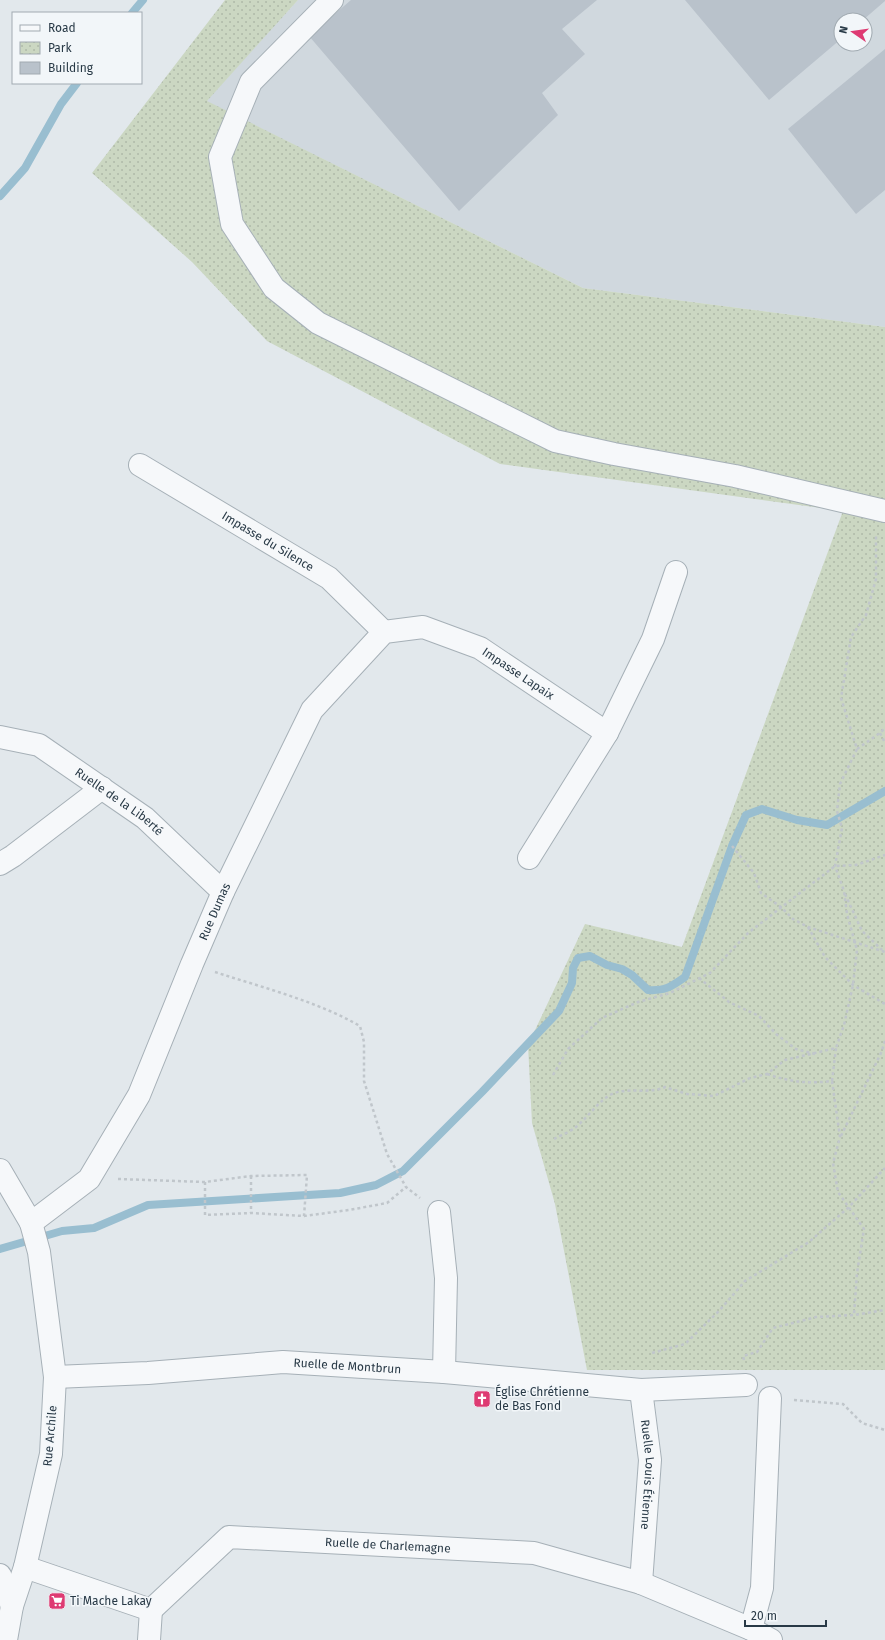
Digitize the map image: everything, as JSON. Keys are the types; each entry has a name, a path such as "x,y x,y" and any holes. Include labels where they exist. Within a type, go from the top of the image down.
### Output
{"street":[{"path":"332,0 251,82 220,157 232,224 274,288 318,323 555,441 735,476 880,511"},
{"name":"Impasse du Silence","path":"140,464 329,578 384,632"},
{"path":"529,858 607,733 653,639 676,572"},
{"name":"Impasse Lapaix","path":"384,632 423,627 480,648 607,733"},
{"name":"Rue Dumas","path":"35,1236 88,1179 138,1095 223,892 312,710 384,632"},
{"name":"Ruelle de la Liberté","path":"0,737 39,745 102,788 145,818 223,892"},
{"path":"0,864 13,856 102,788"},
{"name":"Rue Archile","path":"0,1170 35,1236 55,1377 51,1454 25,1567 12,1606 6,1640"},
{"path":"439,1212 446,1278 444,1372"},
{"name":"Ruelle de Montbrun","path":"55,1377 148,1373 283,1362 444,1372 641,1390 746,1385"},
{"name":"Ruelle Louis Étienne","path":"641,1390 650,1460 641,1583"},
{"path":"751,1629 762,1588 770,1398"},
{"name":"Ruelle de Charlemagne","path":"151,1610 229,1537 534,1553 641,1583 751,1629 771,1640"},
{"path":"25,1567 151,1610 149,1640"},
{"path":"0,1575 12,1606"}],"path":[{"path":"857,749 841,698 852,637 866,615 876,579 880,511"},
{"path":"884,951 862,931 844,891 835,866 842,828 837,811 840,784 857,749 885,728"},
{"path":"880,733 885,743"},
{"path":"732,846 754,873 761,893 781,907 793,919 808,927 884,951"},
{"path":"553,1075 568,1049 602,1018 638,1002 670,993 710,973 748,933 835,866 856,865 885,855"},
{"path":"840,1137 832,1081 836,1048 844,1026 857,964 856,943 847,914 844,891"},
{"path":"808,927 825,957 853,985 885,1004"},
{"path":"192,964 297,999 340,1015 360,1026 364,1042 364,1081 387,1154 406,1187 387,1203 349,1210 304,1216 251,1213 205,1215 205,1182"},
{"path":"699,978 729,1002 759,1016 776,1034 796,1049 815,1054"},
{"path":"854,1315 857,1273 864,1229 838,1192 833,1163 840,1137 881,1053 885,1041"},
{"path":"554,1139 575,1128 610,1095 633,1090 659,1090 665,1087 687,1094 714,1096 750,1078 767,1074 785,1060 836,1048"},
{"path":"767,1074 792,1081 812,1083 832,1081"},
{"path":"652,1353 685,1344 719,1311 745,1281 809,1242 849,1207 885,1168"},
{"path":"88,1179 205,1182 251,1176 308,1175 304,1216"},
{"path":"251,1176 251,1213"},
{"path":"746,1385 743,1356 757,1352 774,1328 816,1317 854,1315 885,1310"},
{"path":"770,1398 843,1404 862,1423 885,1430"}],"shaded area":[{"path":"298,0 885,0 885,327 583,288 206,101"}],"green space":[{"path":"225,0 298,0 207,101 583,288 885,327 885,1370 587,1370 555,1204 532,1123 528,1045 585,924 682,947 843,511 500,464 267,341 192,262 92,173"}],"building":[{"path":"351,0 597,0 562,29 585,54 542,93 558,115 459,211 309,36"},
{"path":"685,0 885,0 872,12 833,12 833,46 769,100"},
{"path":"885,49 885,190 856,214 788,129"}],"waterway":[{"path":"133,12 143,0"},
{"path":"0,196 25,168 61,104 76,84"},
{"path":"0,1249 62,1231 94,1228 148,1205 340,1193 376,1185 403,1171 482,1092 559,1011 572,983 573,968 578,958 590,956 607,965 622,969 632,975 648,990 668,988 685,977 732,846 746,815 762,809 797,820 827,825 885,791"}],"place":[{"name":"Église Chrétienne de Bas Fond","path":"482,1399"},
{"name":"Ti Mache Lakay","path":"57,1601"}]}
